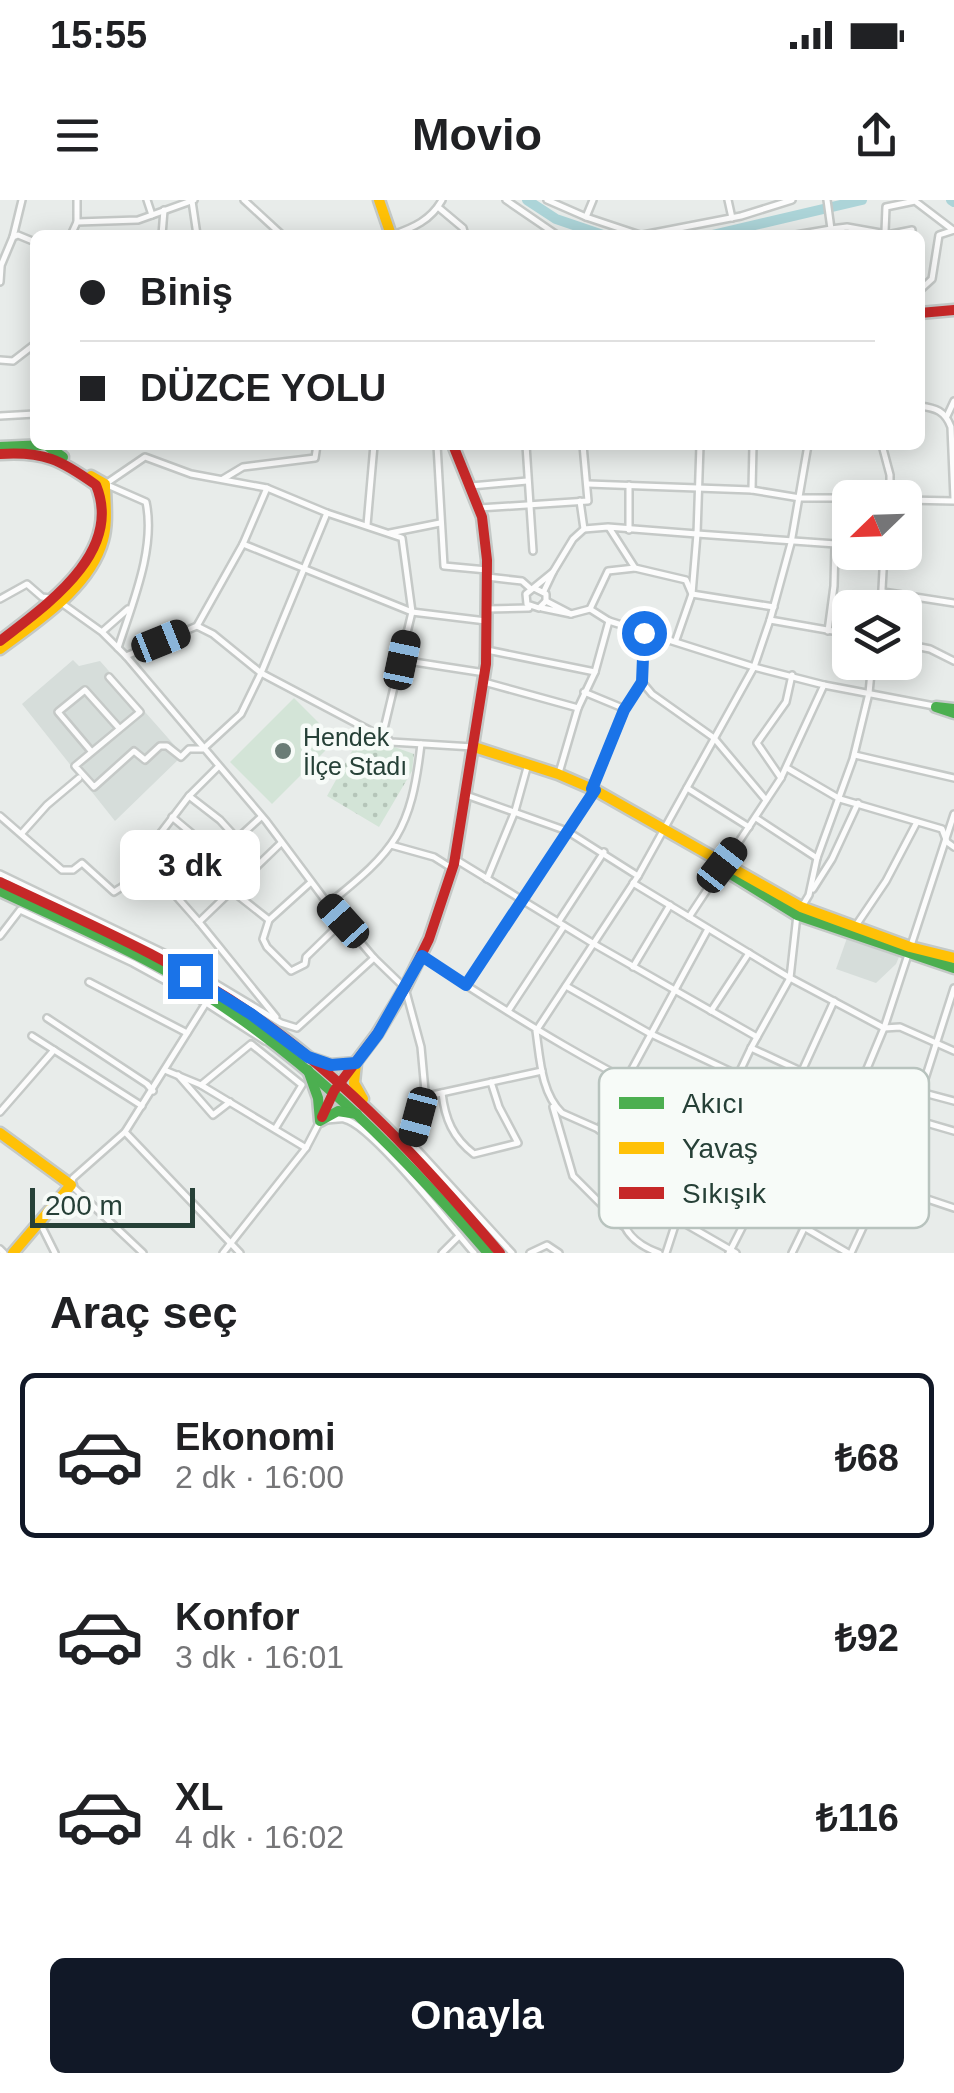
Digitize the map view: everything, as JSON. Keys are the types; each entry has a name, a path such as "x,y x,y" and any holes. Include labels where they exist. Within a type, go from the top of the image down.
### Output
{"main road":[{"path":"379,200 390,230"},
{"path":"925,313 954,310"},
{"path":"0,451 30,448"},
{"path":"0,648 55,600 94,551 98,537 102,488 47,450"},
{"path":"320,1121 422,956 454,864 487,650 487,573 479,508 455,450"},
{"path":"0,641 55,600"},
{"path":"936,706 954,711"},
{"path":"474,748 558,774 594,790 722,865 729,874 800,911 954,968"},
{"path":"0,882 128,943 251,1014 367,1115 412,1148 500,1253"},
{"path":"0,892 182,980 308,1063 356,1063"},
{"path":"800,911 909,951 954,958"},
{"path":"308,1063 320,1121"},
{"path":"356,1063 354,1083 367,1115 488,1253"},
{"path":"320,1121 338,1111 367,1115"},
{"path":"0,1134 71,1185 13,1253"}],"street":[{"path":"0,282 0,268 22,200"},
{"path":"73,230 77,222 77,200"},
{"path":"147,200 152,215"},
{"path":"244,200 277,230"},
{"path":"413,230 442,200"},
{"path":"506,200 550,230"},
{"path":"548,200 586,218 626,230"},
{"path":"586,218 593,200"},
{"path":"728,200 732,218"},
{"path":"668,230 732,218 792,200"},
{"path":"827,200 832,230"},
{"path":"77,222 119,223 190,201 196,230"},
{"path":"889,230 886,207 915,201 954,230"},
{"path":"438,208 464,230"},
{"path":"162,230 164,210"},
{"path":"838,230 847,227 865,230"},
{"path":"925,285 932,279 939,235 954,230"},
{"path":"13,237 30,241"},
{"path":"0,360 13,361 30,348"},
{"path":"922,500 954,500 950,420 954,400"},
{"path":"925,407 937,408 950,420"},
{"path":"0,416 30,414"},
{"path":"220,481 244,467 315,458 316,450"},
{"path":"367,525 374,450"},
{"path":"436,450 444,566 522,581 544,591"},
{"path":"526,450 533,551"},
{"path":"479,508 588,501 584,450"},
{"path":"676,640 692,594 700,450"},
{"path":"752,490 753,450"},
{"path":"599,1202 572,1176 542,1070 536,1031 638,876 754,667 790,543 807,450"},
{"path":"883,450 890,480"},
{"path":"102,488 145,457 220,481 267,488 402,538 412,612 383,733 391,742"},
{"path":"471,486 527,480"},
{"path":"588,484 752,490 800,498 832,498"},
{"path":"628,530 629,485"},
{"path":"102,488 146,502 149,517 141,575 118,648"},
{"path":"126,656 197,626 244,544 267,488"},
{"path":"580,501 584,529"},
{"path":"109,677 140,712 75,766 94,788 134,751 145,760 160,746 181,757 189,749 204,750 241,714 282,627 327,513"},
{"path":"390,533 440,523"},
{"path":"608,527 635,568"},
{"path":"546,601 544,591 553,572 584,529 608,527 832,544"},
{"path":"244,544 412,612 487,615 536,608 572,614 590,609 644,633 754,667 936,706"},
{"path":"590,609 608,570 635,568 686,580 692,594"},
{"path":"828,630 834,570"},
{"path":"536,608 526,597 553,572"},
{"path":"0,599 26,584 102,632 261,816 328,904 405,988 421,1048 423,1097 412,1148 512,1253"},
{"path":"692,594 774,607"},
{"path":"922,598 954,603"},
{"path":"546,601 572,614"},
{"path":"536,608 546,601"},
{"path":"102,632 130,607"},
{"path":"558,774 578,708 595,672 609,620"},
{"path":"770,620 832,631"},
{"path":"197,626 261,672 391,742 474,748"},
{"path":"466,985 594,790 624,710 642,682 644,633"},
{"path":"922,647 954,661"},
{"path":"487,650 595,672"},
{"path":"402,660 484,678 578,708"},
{"path":"782,778 756,743 786,702 792,675"},
{"path":"809,895 817,858 854,755 870,680"},
{"path":"642,682 652,694 714,738 766,800"},
{"path":"689,917 782,778 824,685"},
{"path":"91,751 58,712 85,690 119,728"},
{"path":"584,692 624,710"},
{"path":"328,904 380,859 410,814 420,744"},
{"path":"854,755 954,778"},
{"path":"488,878 528,764"},
{"path":"218,767 144,852 147,863 281,1023"},
{"path":"787,768 840,799 942,829 947,842 954,847"},
{"path":"22,833 60,792 79,778"},
{"path":"687,788 750,827"},
{"path":"466,795 567,831 638,876"},
{"path":"189,796 260,864"},
{"path":"741,1068 790,978 800,911 832,859 858,803"},
{"path":"868,1068 954,814"},
{"path":"0,816 62,870 73,870 82,862 114,892 140,876 147,863"},
{"path":"237,839 261,816"},
{"path":"172,818 245,878"},
{"path":"756,818 817,858"},
{"path":"855,928 886,881 917,822"},
{"path":"160,834 269,920"},
{"path":"199,922 282,844"},
{"path":"391,845 488,878 757,1038"},
{"path":"507,1012 604,852"},
{"path":"0,874 168,955 281,1023 297,1028 374,958"},
{"path":"310,882 269,920 262,939 267,948 291,970 305,964 306,956 343,921"},
{"path":"633,883 790,978 884,1028 900,1027 954,1052"},
{"path":"633,966 670,905"},
{"path":"0,936 20,910 133,963 284,1050"},
{"path":"631,1068 708,929"},
{"path":"711,1011 749,954"},
{"path":"422,956 536,1031 605,1068"},
{"path":"90,982 187,1032"},
{"path":"566,986 650,1034 725,1068"},
{"path":"929,1073 954,988"},
{"path":"806,1068 834,1001"},
{"path":"143,1253 71,1185 73,1178 125,1132 206,1003"},
{"path":"46,1018 147,1084 153,1092"},
{"path":"32,1036 142,1106"},
{"path":"201,1085 251,1044 302,1085 274,1129"},
{"path":"751,1048 793,1068"},
{"path":"0,1112 54,1050"},
{"path":"165,1070 201,1085 306,1148"},
{"path":"423,1097 542,1070"},
{"path":"178,1075 213,1115 230,1102"},
{"path":"442,1093 451,1128 474,1154 518,1144 491,1082"},
{"path":"929,1094 954,1101"},
{"path":"552,1104 562,1113 599,1130"},
{"path":"223,1253 306,1148 320,1121 343,1118 354,1123 385,1152 474,1253"},
{"path":"929,1126 954,1131"},
{"path":"125,1132 240,1253"},
{"path":"929,1199 954,1207"},
{"path":"40,1223 54,1253"},
{"path":"624,1228 649,1251 662,1253 673,1228"},
{"path":"692,1228 732,1252 744,1228"},
{"path":"792,1253 804,1228 850,1253 862,1228"},
{"path":"442,1253 459,1236"},
{"path":"530,1253 548,1245 559,1253"}],"shaded area":[{"path":"73,660 79,666 100,661 183,755 115,821 22,704"},
{"path":"847,938 899,957 896,964 876,983 836,969"}],"green space":[{"name":"Hendek İlçe Stadı","path":"294,698 336,740 272,804 230,762"},
{"path":"361,735 414,754 412,771 379,827 327,796"}],"waterway":[{"path":"527,200 556,219 588,230"},
{"path":"733,230 862,200"}],"traffic: fast":[{"path":"0,447 30,446"},
{"path":"53,450 63,457"},
{"path":"954,709 936,707 954,713"},
{"path":"722,865 797,915 954,968"},
{"path":"0,891 146,960 256,1030 378,1135 488,1253"},
{"path":"308,1070 318,1098 320,1121 338,1111 357,1114"}],"traffic: slow":[{"path":"379,200 389,230"},
{"path":"0,649 61,602 96,557 105,526 105,484 91,476"},
{"path":"474,747 595,790 801,907 910,947 954,958"},
{"path":"313,1059 331,1065 356,1063 354,1083 363,1099"},
{"path":"0,1133 71,1185 13,1253"}],"traffic: jam":[{"path":"925,313 954,310"},
{"path":"322,1117 334,1091 377,1034 405,988 429,939 454,864 486,664 487,560 482,517 455,450"},
{"path":"0,454 40,456 72,469 96,485 102,510 99,533 90,555 75,575 58,594 0,641"},
{"path":"0,882 163,960 255,1016 354,1097 500,1253"}],"place":[{"name":"Hendek İlçe Stadı","path":"283,751"}],"route":[{"path":"190,976 251,1014 308,1057 331,1065 356,1063 378,1034 422,956 466,985 595,790 592,789 624,710 642,682 644,633"}]}
